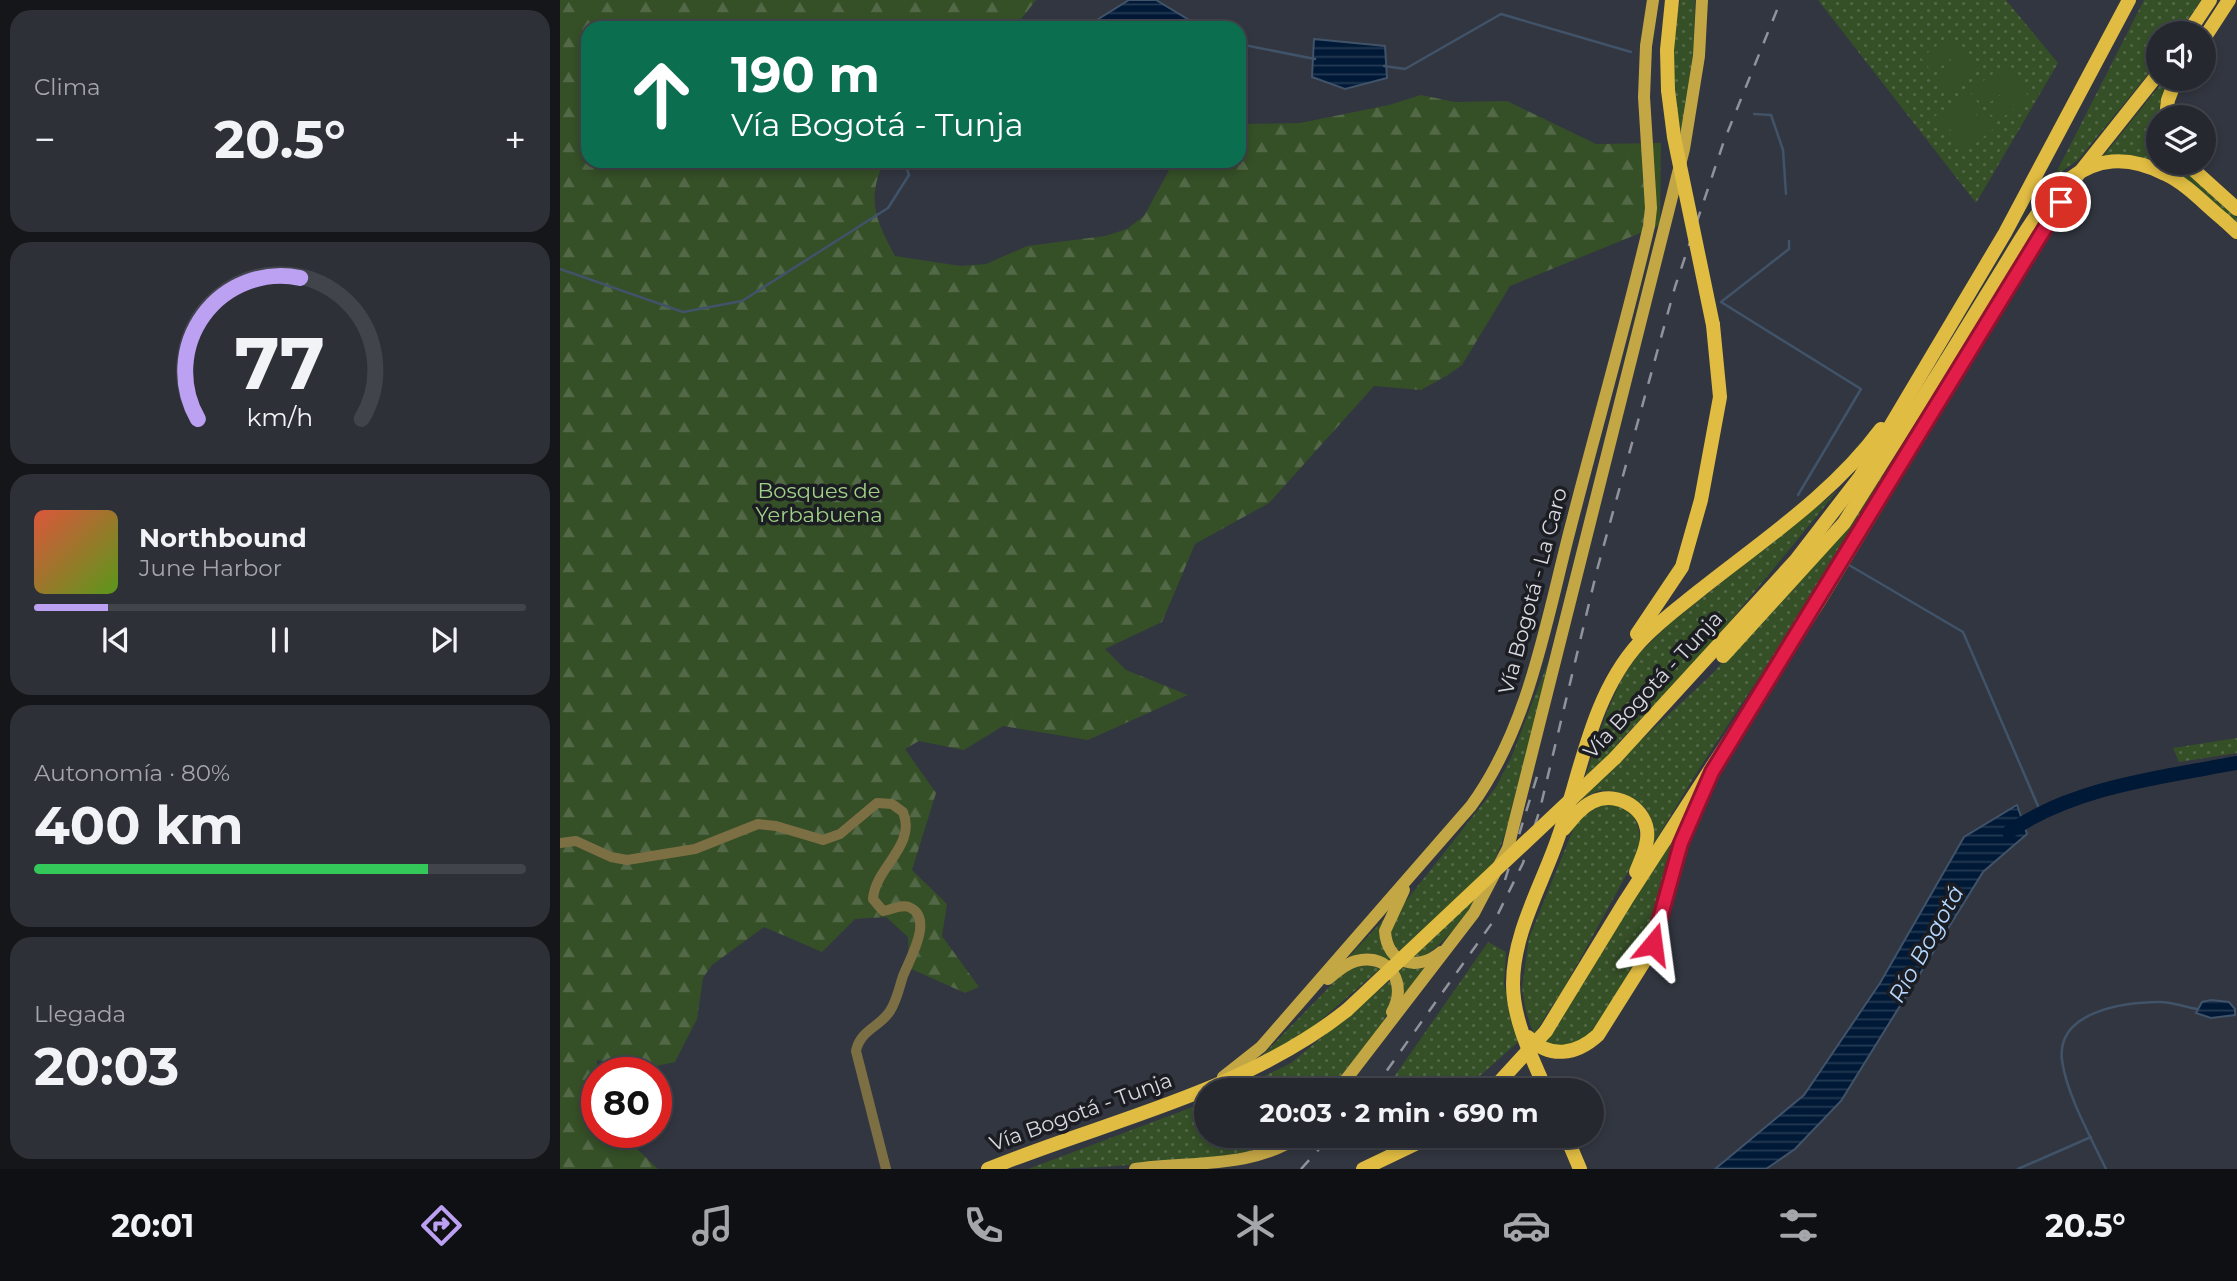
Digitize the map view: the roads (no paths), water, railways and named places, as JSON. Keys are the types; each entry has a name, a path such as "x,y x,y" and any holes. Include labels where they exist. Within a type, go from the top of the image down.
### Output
{"highway":[{"path":"1541,1078 1524,1034 1513,986 1517,951 1559,837 1596,719 1636,636 1682,567 1709,465 1720,397 1713,325 1674,137 1668,90 1667,50 1672,0"},
{"name":"Vía Bogotá - Tunja","path":"1229,1078 1297,1047 1347,1010 1615,758 1730,634 1821,530 1868,466 2011,223 2129,0"},
{"path":"2196,21 2210,0"},
{"path":"2215,21 2229,0"},
{"path":"1503,1078 1546,1031 1626,900 1824,592 2073,181 2146,89"},
{"path":"1615,758 1704,676 1827,543 1860,500 2039,209 2060,185 2074,175 2109,163 2146,166 2177,181 2237,232"},
{"path":"2199,175 2237,209"},
{"path":"1613,680 1637,645 1665,618 1846,472 1919,377"},
{"path":"1524,1034 1543,1049 1565,1052 1588,1044 1608,1021 1647,957 1691,817 1740,723"},
{"path":"1559,837 1571,820 1593,802 1605,798 1618,799 1638,811 1647,829 1647,839 1626,900"},
{"name":"Vía Bogotá - Tunja","path":"988,1169 1194,1093"},
{"path":"1363,1169 1407,1148"},
{"path":"1571,1148 1580,1169"}],"main road":[{"name":"Vía Bogotá - La Caro","path":"1222,1078 1261,1046 1471,806 1496,768 1517,720 1649,226 1651,198 1644,65 1653,0"},
{"name":"Vía Bogotá - La Caro","path":"1349,1076 1460,933 1487,892 1508,848 1684,149 1699,56 1702,0"},
{"path":"1412,874 1388,921 1386,941 1391,951 1407,964 1418,964 1438,955 1460,933"},
{"path":"1304,997 1353,961 1381,962 1395,973 1399,983 1397,1003 1349,1076"},
{"path":"1135,1169 1248,1157 1278,1148"}],"street":[{"path":"560,843 576,841 611,857 627,860 695,849 758,824 776,825 823,840 840,834 877,803 892,804 903,812 907,821 904,838 876,883 873,899 883,911 901,906 912,908 919,917 918,938 896,1002 888,1014 860,1038 856,1051 886,1169"}],"water":[{"path":"1129,0 1156,0 1189,20 1189,21 1095,21"},
{"path":"1314,39 1385,46 1387,78 1345,89 1312,77"},
{"path":"2017,805 2027,834 1983,872 1841,1101 1795,1149 1766,1169 1715,1169 1804,1095 1880,983 1964,837"},
{"path":"2202,1002 2229,1002 2235,1009 2235,1015 2211,1018 2196,1013"}],"waterway":[{"path":"1384,66 1405,69 1501,14 1631,52"},
{"path":"1246,45 1315,59"},
{"path":"1754,114 1771,115 1783,150 1786,194"},
{"path":"560,269 683,312 742,301 888,208 909,175 906,168"},
{"path":"1789,241 1789,249 1721,302 1861,389 1798,495"},
{"path":"1849,565 1963,632 2041,813"},
{"name":"Río Bogotá","path":"2009,832 2061,804 2089,794 2149,779 2237,763"},
{"path":"2106,1169 2080,1115 2064,1073 2063,1043 2070,1030 2081,1020 2096,1013 2129,1004 2165,1002 2197,1009"},
{"path":"2018,1169 2091,1137"}],"railway":[{"path":"1382,1078 1497,916 1523,863 1540,809 1597,570 1675,287 1724,141 1781,0"},
{"path":"1505,880 1539,770"},
{"path":"1301,1169 1320,1148"}],"park label":[{"name":"Bosques de Yerbabuena","path":"819,503"}]}
